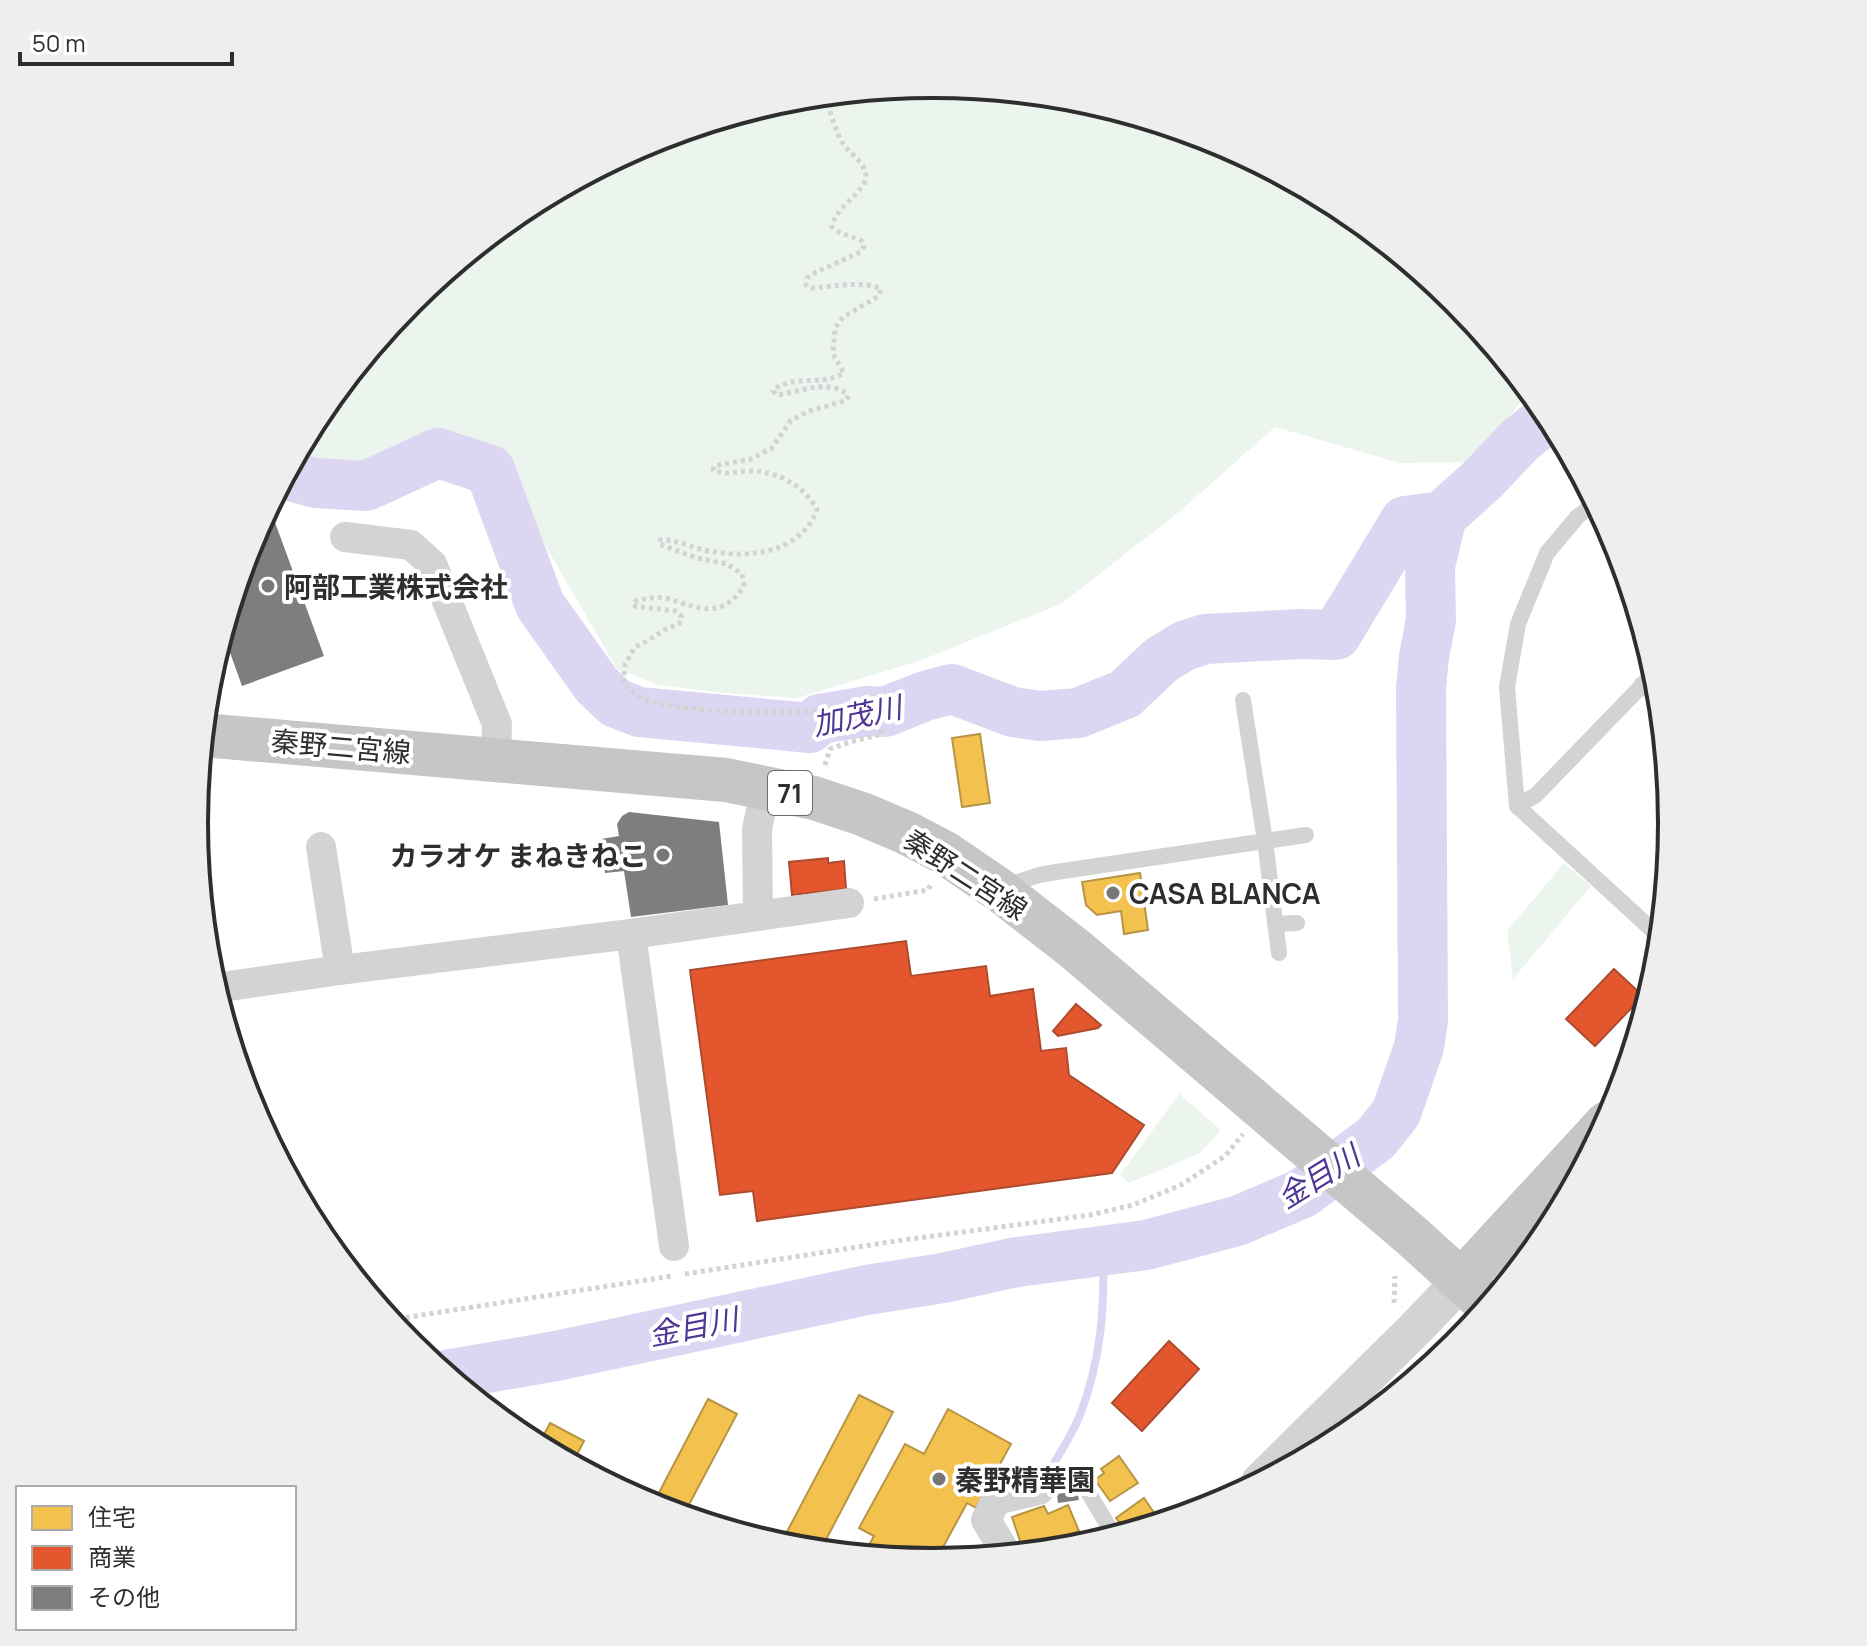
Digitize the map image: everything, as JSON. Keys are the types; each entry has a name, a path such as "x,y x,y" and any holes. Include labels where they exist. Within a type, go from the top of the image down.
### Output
{"main road":[{"name":"秦野二宮線","path":"214,736 726,780 826,802 907,833 945,853 998,889 1075,949 1269,1112 1476,1293"},
{"path":"1476,1293 1567,1175"}],"street":[{"path":"345,537 411,545 432,564 497,724 496,759"},
{"path":"758,916 757,829 766,788"},
{"path":"321,847 340,970"},
{"path":"227,986 849,903"},
{"path":"631,934 674,1246"},
{"path":"1337,1425 1476,1293"},
{"path":"1001,1544 986,1520 996,1500 1039,1490"}],"lane":[{"path":"1587,510 1578,516 1547,553 1518,624 1507,687 1517,806 1650,928"},
{"path":"1517,806 1536,795 1645,681"},
{"path":"1642,684 1646,687"},
{"path":"1243,700 1279,953"},
{"path":"998,889 1056,872 1306,835"},
{"path":"1275,924 1297,923"},
{"path":"1085,1487 1108,1526"}],"path":[{"path":"825,765 830,749 882,734 875,698 858,704 807,712 701,709 645,700 623,684 625,664 635,647 679,624 682,617 676,611 633,606 636,601 667,598 704,610 724,606 744,586 742,574 727,564 665,547 659,544 660,540 668,539 710,551 745,553 773,550 798,538 812,524 817,510 811,496 771,473 720,473 713,470 714,466 751,459 772,448 791,420 847,400 845,391 831,387 807,388 777,395 773,391 788,382 836,378 844,373 833,354 835,328 843,317 879,296 881,289 866,285 812,288 806,285 807,278 861,252 864,246 862,241 832,227 832,222 863,187 866,179 856,156 843,143 829,106"},
{"path":"849,903 928,890 932,883"},
{"path":"404,1318 896,1241 1090,1215 1133,1205 1181,1185 1225,1156 1269,1112"},
{"path":"1394,1308 1395,1276"}],"shaded area":[{"path":"886,100 981,100 1075,112 1167,136 1254,173 1336,220 1412,278 1479,345 1523,401 1476,462 1400,463 1275,427 1179,512 1061,604 922,660 797,698 659,685 617,669 509,483 409,451 323,472 304,464 331,420 388,345 455,278 531,220 613,173 700,136 792,112"},
{"path":"1564,863 1591,886 1513,979 1507,931"},
{"path":"1179,1094 1221,1130 1200,1153 1129,1183 1120,1175"}],"building: 住宅":[{"path":"980,734 990,803 962,807 952,738"},
{"name":"CASA BLANCA","path":"1140,873 1148,930 1124,934 1121,911 1097,915 1086,905 1082,882"},
{"path":"859,1395 893,1412 826,1540 786,1533"},
{"path":"708,1399 737,1414 689,1506 658,1494"},
{"name":"秦野精華園","path":"948,1409 1011,1444 976,1508 967,1503 943,1548 869,1545 874,1536 859,1528 905,1444 924,1454"},
{"path":"550,1423 584,1441 577,1454 544,1434"},
{"path":"1119,1456 1138,1483 1110,1501 1095,1480 1104,1473 1101,1469"},
{"path":"1144,1498 1155,1514 1120,1523 1116,1518"},
{"path":"1068,1505 1079,1531 1021,1543 1012,1517 1044,1506 1048,1514"}],"building: 商業":[{"path":"828,858 828,863 844,861 846,889 792,895 789,862"},
{"path":"906,941 911,976 986,966 990,996 1033,989 1041,1051 1066,1048 1069,1075 1144,1125 1112,1173 757,1221 753,1191 720,1195 690,970"},
{"path":"1614,969 1638,992 1636,1004 1595,1046 1566,1019"},
{"path":"1076,1004 1101,1025 1058,1036 1053,1031"},
{"path":"1169,1341 1199,1369 1142,1431 1112,1403"}],"building: その他":[{"name":"阿部工業株式会社","path":"275,521 324,656 242,686 229,651 247,590"},
{"name":"カラオケ まねきねこ","path":"629,812 719,822 728,905 631,917 624,871 605,873 601,839 619,836 617,824"},
{"path":"1077,1491 1079,1500 1058,1503 1057,1494"}],"waterway":[{"name":"金目川","path":"461,1372 556,1356 867,1290 1017,1262 1146,1245 1237,1221 1303,1193 1376,1138 1396,1113 1419,1047 1423,1020 1421,688 1431,620 1430,566 1442,516 1539,425"},
{"name":"加茂川","path":"296,478 315,483 366,486 438,453 490,470 540,605 596,684 616,703 639,712 810,728 820,719 868,711 885,712 952,689 1013,712 1040,716 1078,713 1125,694 1161,660 1184,646 1205,639 1336,635 1405,521 1442,516"},
{"path":"1044,1480 1076,1423 1093,1374 1102,1313 1103,1250"}],"place":[{"name":"阿部工業株式会社","path":"268,586"},
{"name":"カラオケ まねきねこ","path":"663,855"},
{"name":"CASA BLANCA","path":"1113,893"},
{"name":"秦野精華園","path":"939,1479"}]}
